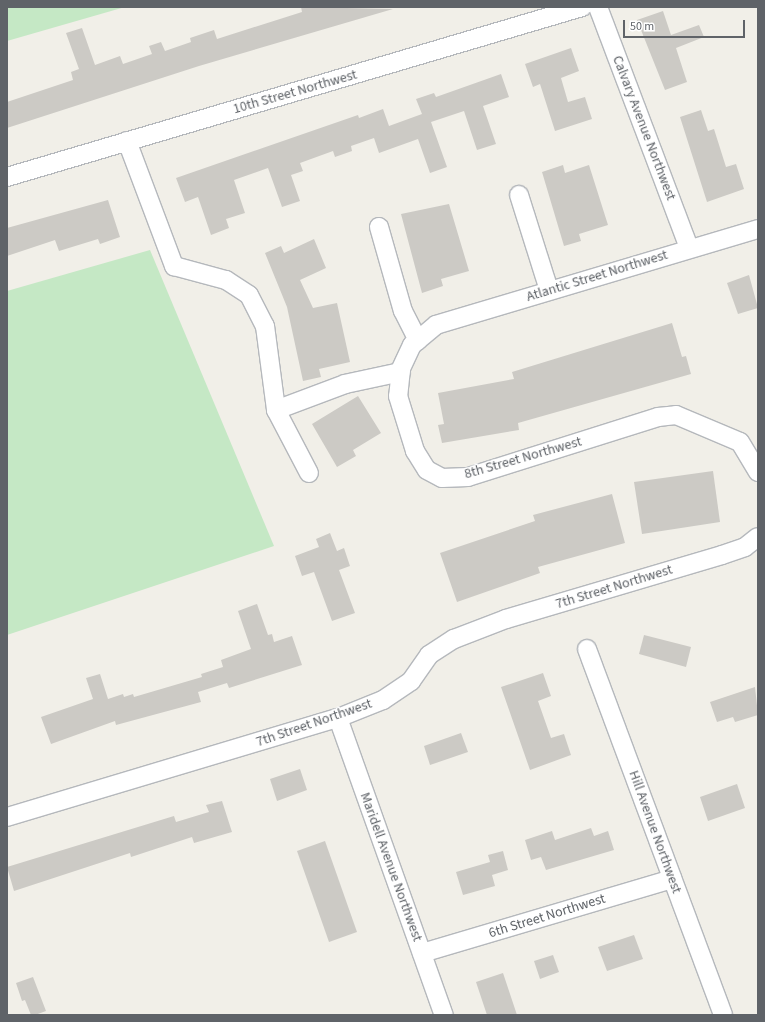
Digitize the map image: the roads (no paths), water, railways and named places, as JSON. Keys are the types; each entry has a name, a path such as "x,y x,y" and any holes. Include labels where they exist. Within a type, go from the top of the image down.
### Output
{"street":[{"name":"10th Street Northwest","path":"7,177 582,7"},
{"name":"Calvary Avenue Northwest","path":"598,7 689,248"},
{"path":"126,141 174,266 226,280 249,295 265,326 276,410 309,473"},
{"path":"519,195 549,290"},
{"path":"379,227 403,311 418,340"},
{"name":"Atlantic Street Northwest","path":"436,325 689,248 758,229"},
{"name":"8th Street Northwest","path":"436,325 412,345 401,372 398,396 405,426 427,470 442,478 468,477 658,417 676,415 740,442 758,472"},
{"path":"276,410 345,384 401,372"},
{"name":"7th Street Northwest","path":"7,817 338,718 383,700 411,681 429,655 454,639 506,619 722,555 745,547 758,537"},
{"name":"Hill Avenue Northwest","path":"588,649 723,1015"},
{"name":"Maridell Avenue Northwest","path":"338,718 444,1015"},
{"name":"6th Street Northwest","path":"422,953 672,879"}]}
